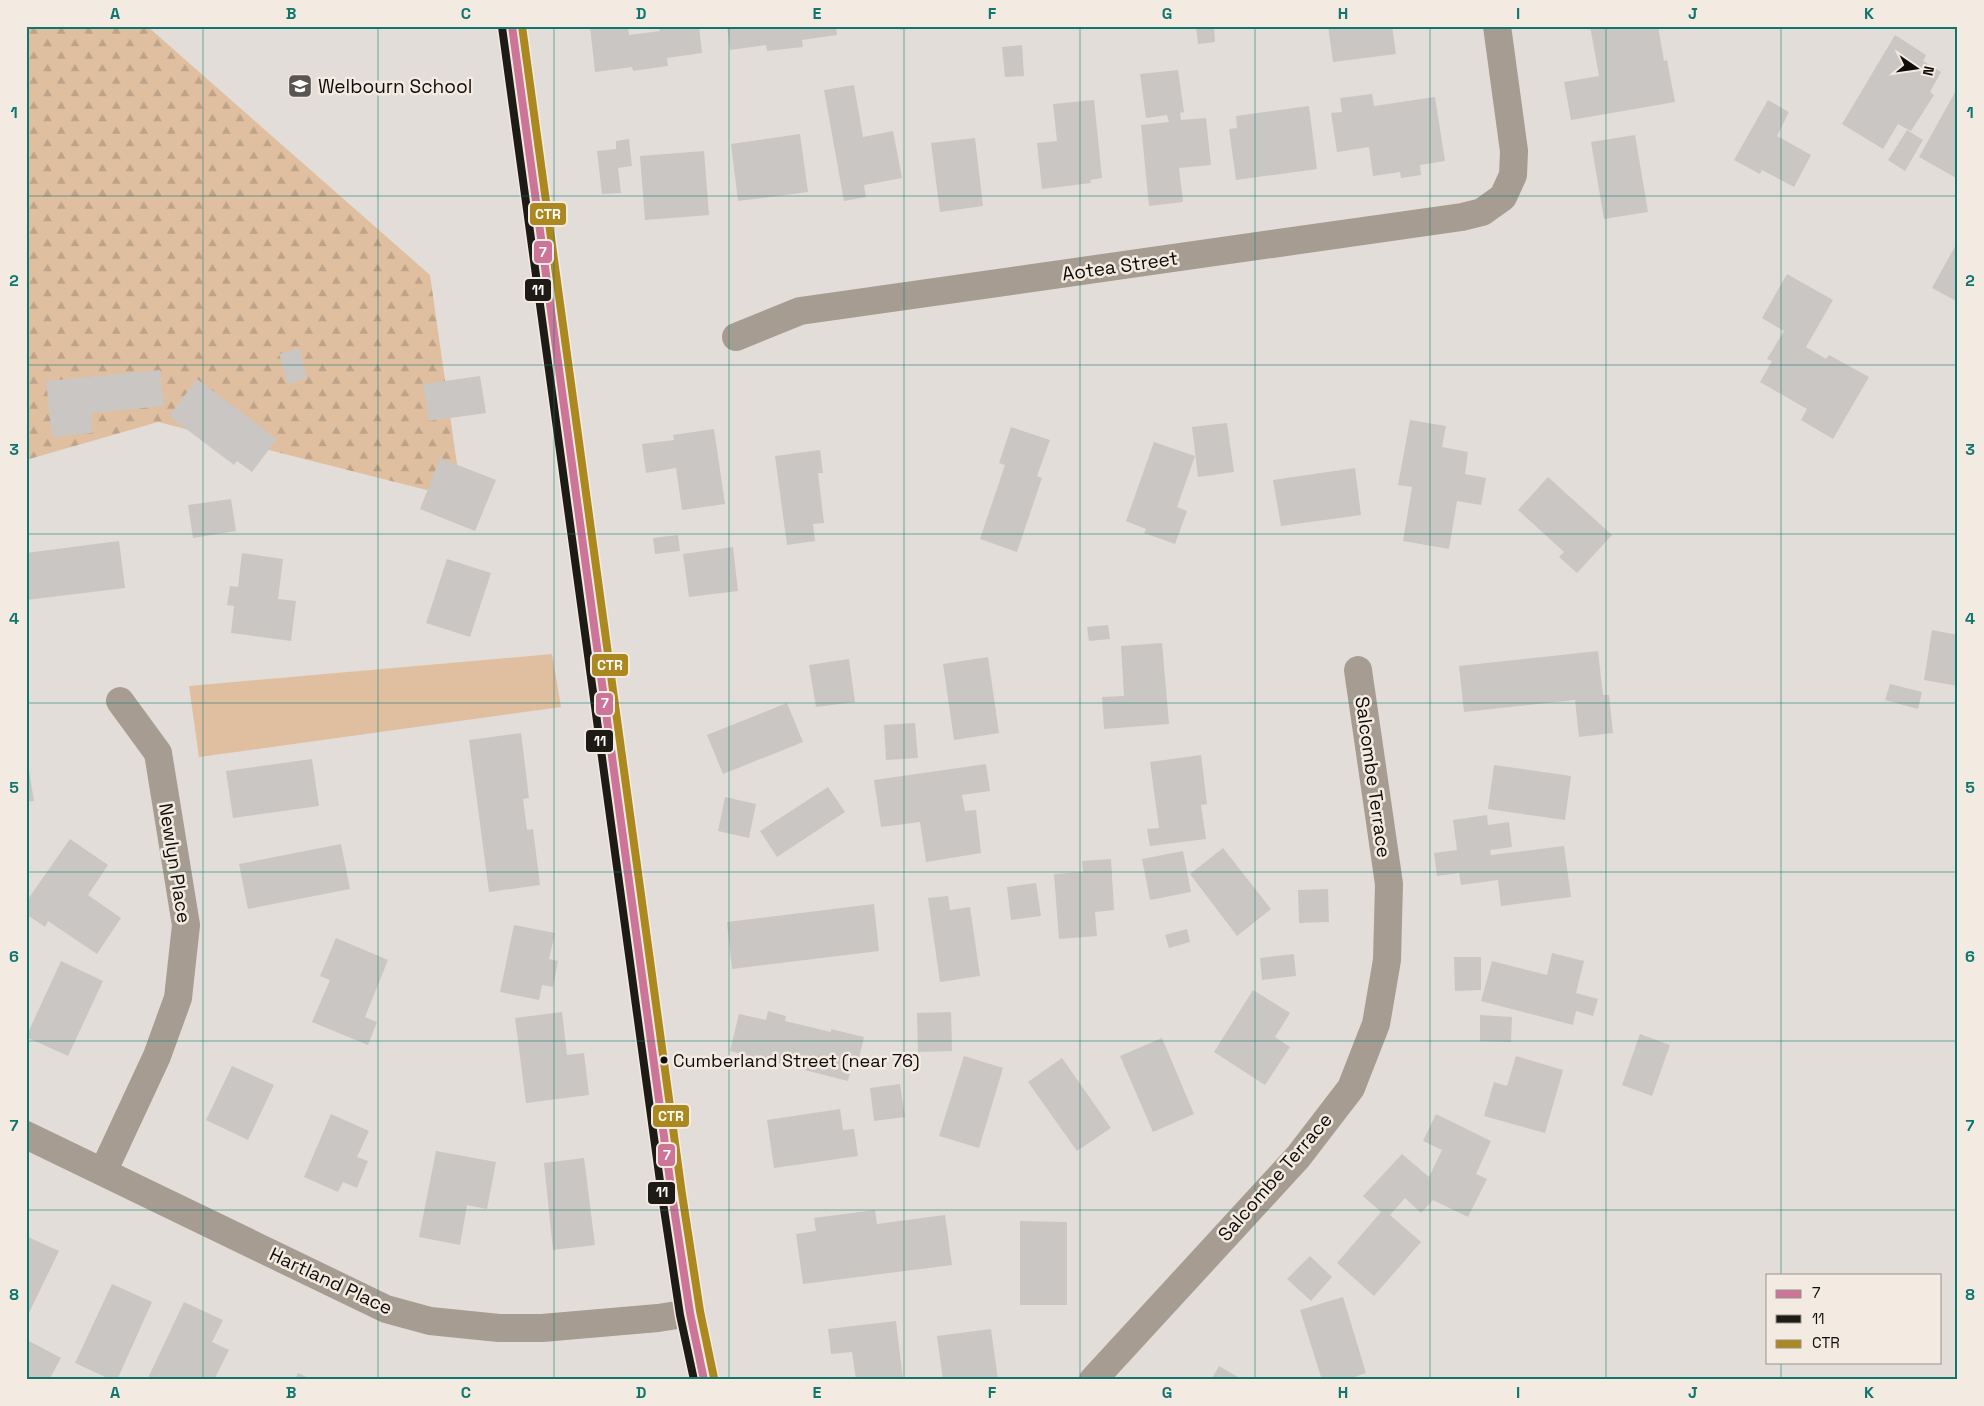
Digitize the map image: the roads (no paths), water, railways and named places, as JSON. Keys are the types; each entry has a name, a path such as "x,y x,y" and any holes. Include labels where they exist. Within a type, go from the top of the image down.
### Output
{"main road":[{"path":"512,26 672,1195 690,1313 704,1380"}],"street":[{"name":"Aotea Street","path":"736,337 800,311 1462,217 1482,212 1503,197 1513,175 1514,150 1496,26"},
{"name":"Salcombe Terrace","path":"1093,1380 1298,1157 1351,1088 1376,1024 1387,960 1389,884 1358,670"},
{"name":"Newlyn Place","path":"103,1172 157,1056 178,998 186,925 158,753 120,701"},
{"name":"Hartland Place","path":"26,1135 386,1309 430,1321 499,1328 542,1328 658,1318 690,1313"}],"place":[{"name":"Welbourn School","path":"300,86"},
{"name":"Cumberland Street (near 76)","path":"664,1060"}]}
